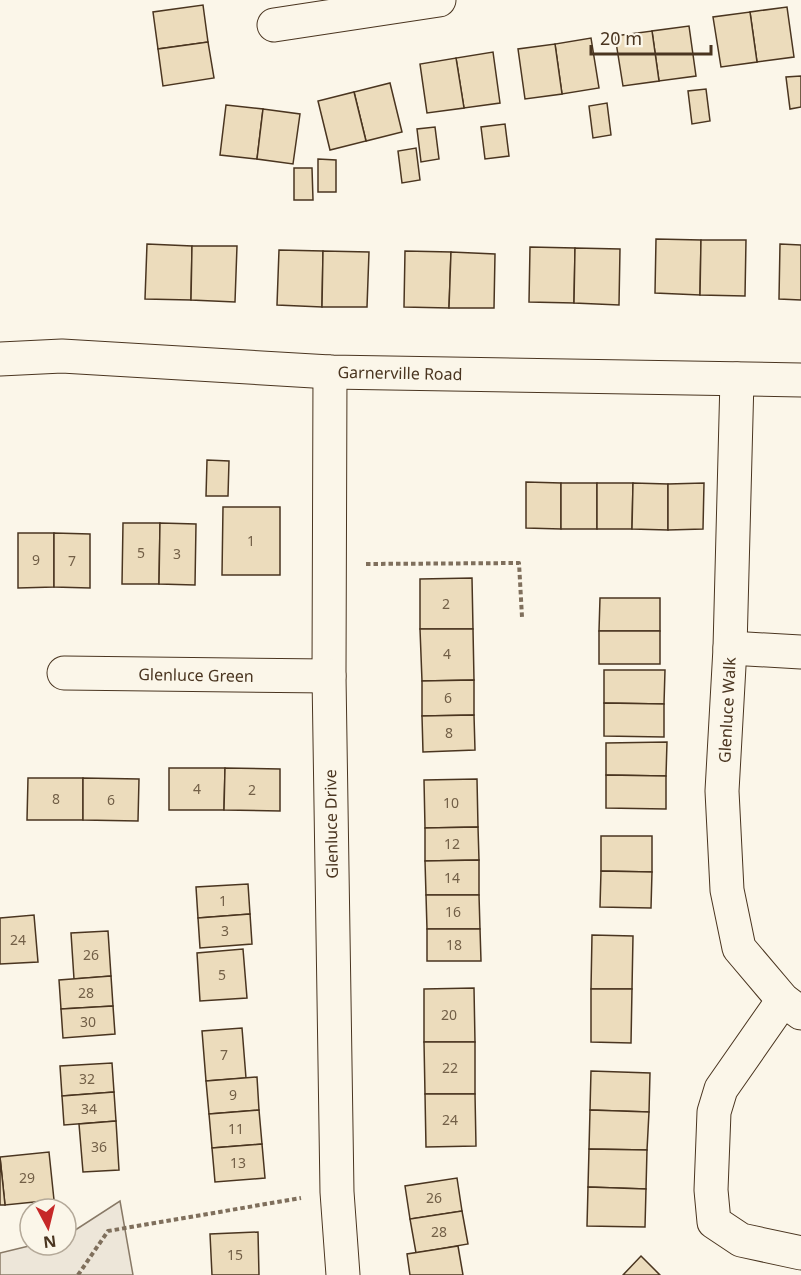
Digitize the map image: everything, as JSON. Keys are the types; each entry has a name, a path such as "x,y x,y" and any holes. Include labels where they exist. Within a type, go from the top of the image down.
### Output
{"street":[{"path":"274,25 439,0"},
{"name":"Garnerville Road","path":"0,359 62,356 330,372 801,380"},
{"name":"Glenluce Drive","path":"330,372 329,676 337,1192 343,1275"},
{"name":"Glenluce Walk","path":"737,379 730,648 722,791 727,890 739,948 792,1007"},
{"path":"730,648 801,652"},
{"name":"Glenluce Green","path":"64,673 329,676"},
{"path":"792,1007 721,1089 714,1112 712,1200 714,1222 741,1240 801,1253"}],"path":[{"path":"329,564 519,563 522,617"},
{"path":"78,1275 108,1230 337,1192"}],"shaded area":[{"path":"120,1201 133,1275 0,1275 0,1253 18,1249 18,1257 78,1257 78,1228"}],"building":[{"path":"203,5 208,42 158,49 153,12"},
{"path":"787,7 794,57 757,62 750,12"},
{"path":"750,12 757,62 721,67 713,17"},
{"path":"689,26 696,76 659,81 652,31"},
{"path":"652,31 659,81 623,86 615,36"},
{"path":"591,38 599,88 562,94 555,44"},
{"path":"208,42 214,78 163,86 158,49"},
{"path":"555,44 562,94 525,99 518,49"},
{"path":"493,52 500,103 464,108 456,58"},
{"path":"456,58 464,108 427,113 420,64"},
{"path":"801,76 801,107 790,109 786,77"},
{"path":"390,83 402,132 366,141 354,92"},
{"path":"706,89 710,121 692,124 688,91"},
{"path":"354,92 366,141 330,150 318,101"},
{"path":"607,103 611,135 593,138 589,106"},
{"path":"226,105 263,109 257,159 220,155"},
{"path":"263,109 300,114 293,164 257,159"},
{"path":"505,124 509,156 485,159 481,127"},
{"path":"435,127 439,159 421,162 417,129"},
{"path":"416,148 420,180 402,183 398,151"},
{"path":"318,159 336,160 336,192 318,192"},
{"path":"294,168 312,168 313,200 294,200"},
{"path":"656,239 701,240 700,295 655,293"},
{"path":"701,240 746,240 745,296 700,295"},
{"path":"147,244 192,246 191,300 145,299"},
{"path":"780,244 801,245 801,300 779,299"},
{"path":"192,246 237,246 235,302 191,300"},
{"path":"530,247 575,248 574,303 529,302"},
{"path":"575,248 620,249 619,305 574,303"},
{"path":"279,250 323,251 322,307 277,305"},
{"path":"323,251 369,252 367,307 322,307"},
{"path":"405,251 451,252 449,308 404,307"},
{"path":"451,252 495,254 494,308 449,308"},
{"path":"207,460 229,461 228,496 206,496"},
{"path":"526,482 561,483 561,529 526,528"},
{"path":"561,483 597,483 597,529 561,529"},
{"path":"597,483 633,483 632,529 597,529"},
{"path":"633,483 668,484 668,530 632,529"},
{"path":"704,483 703,529 668,530 668,484"},
{"path":"223,507 280,507 280,575 222,575"},
{"path":"123,523 160,523 159,584 122,584"},
{"path":"160,523 196,524 195,585 159,584"},
{"path":"18,533 54,533 54,587 18,588"},
{"path":"54,533 90,534 90,588 54,587"},
{"path":"472,578 473,629 420,629 420,579"},
{"path":"600,598 660,598 660,631 599,631"},
{"path":"420,629 473,629 474,680 422,681"},
{"path":"599,631 660,631 660,664 599,664"},
{"path":"604,670 665,670 664,704 604,703"},
{"path":"474,680 474,715 422,716 422,681"},
{"path":"604,703 664,704 664,737 604,736"},
{"path":"474,715 475,750 423,752 422,716"},
{"path":"667,742 666,776 606,775 606,743"},
{"path":"169,768 225,768 224,810 169,810"},
{"path":"225,768 280,769 280,811 224,810"},
{"path":"606,775 666,776 666,809 606,808"},
{"path":"28,778 83,778 83,820 27,820"},
{"path":"83,778 139,779 138,821 83,820"},
{"path":"477,779 478,827 425,828 424,780"},
{"path":"478,827 479,860 425,861 425,828"},
{"path":"601,836 652,836 652,872 601,871"},
{"path":"479,860 479,895 426,895 425,861"},
{"path":"601,871 652,872 651,908 600,907"},
{"path":"248,884 250,914 198,918 196,887"},
{"path":"426,895 479,895 480,929 427,929"},
{"path":"250,914 252,944 200,948 198,918"},
{"path":"34,915 38,962 0,964 0,918"},
{"path":"427,929 480,929 481,961 427,961"},
{"path":"108,931 111,976 74,979 71,933"},
{"path":"592,935 633,936 632,989 591,989"},
{"path":"243,949 247,998 200,1001 197,953"},
{"path":"111,976 113,1006 61,1009 59,980"},
{"path":"474,988 475,1042 424,1042 424,989"},
{"path":"591,989 632,989 631,1043 591,1042"},
{"path":"113,1006 115,1034 63,1038 61,1009"},
{"path":"242,1028 246,1078 206,1081 202,1031"},
{"path":"424,1042 475,1042 475,1094 425,1094"},
{"path":"112,1063 114,1092 62,1096 60,1066"},
{"path":"591,1071 650,1073 649,1112 590,1110"},
{"path":"257,1077 259,1110 209,1114 206,1081"},
{"path":"114,1092 116,1121 64,1125 62,1096"},
{"path":"425,1094 475,1094 476,1146 426,1147"},
{"path":"259,1110 262,1144 212,1148 209,1114"},
{"path":"590,1110 649,1112 647,1150 589,1149"},
{"path":"116,1121 119,1170 83,1172 79,1124"},
{"path":"262,1144 265,1178 215,1182 212,1148"},
{"path":"589,1149 647,1150 646,1189 588,1187"},
{"path":"49,1152 54,1197 18,1197 18,1204 5,1205 0,1157"},
{"path":"0,1157 5,1205 0,1205"},
{"path":"457,1178 462,1211 410,1219 405,1186"},
{"path":"588,1187 646,1189 645,1227 587,1226"},
{"path":"462,1211 468,1244 416,1253 410,1219"},
{"path":"258,1232 259,1275 212,1275 210,1234"},
{"path":"458,1246 463,1275 410,1275 407,1254"},
{"path":"641,1256 660,1275 623,1275"}]}
